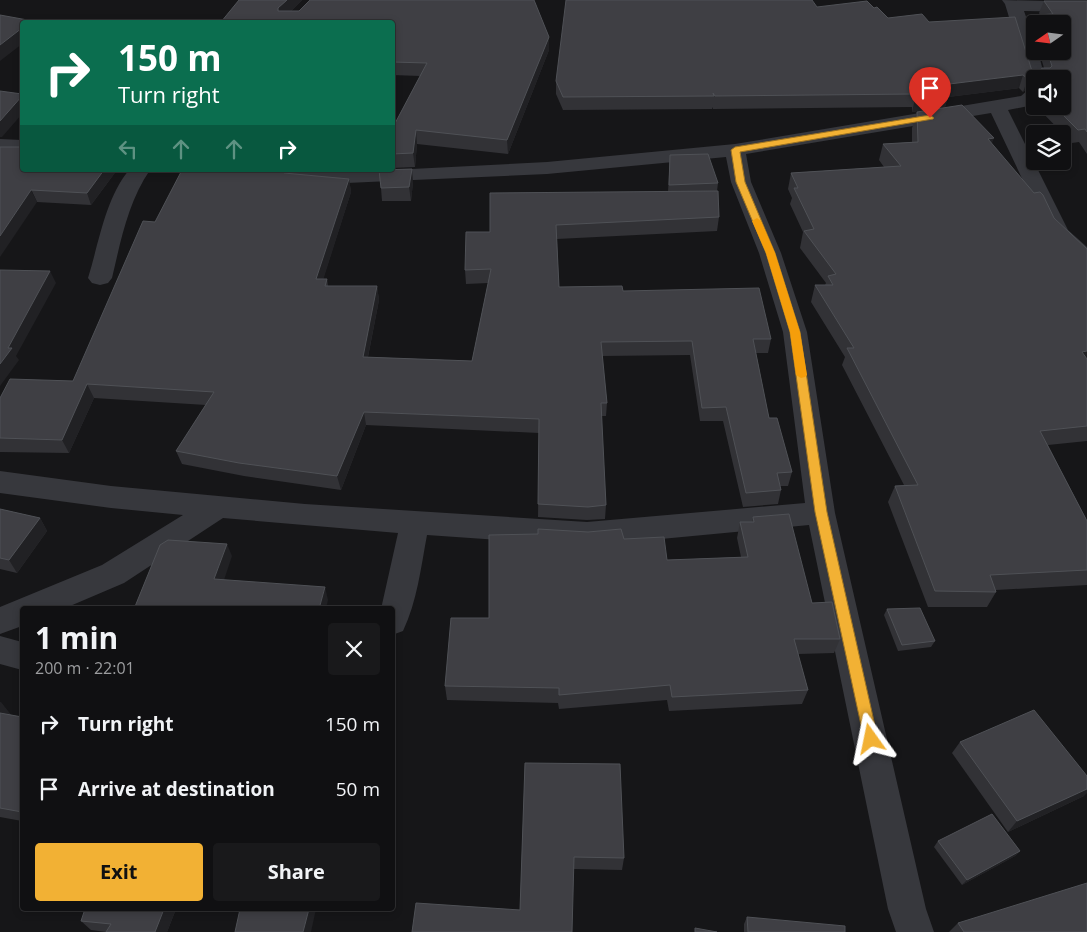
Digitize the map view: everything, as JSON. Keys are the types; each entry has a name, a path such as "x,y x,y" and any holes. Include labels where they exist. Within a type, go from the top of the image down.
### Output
{"street":[{"path":"1011,1 1024,6 1087,7"},
{"path":"1011,1 1034,70"},
{"path":"300,172 346,177 547,168 735,150 1026,101"},
{"path":"997,106 1060,233 1087,259"},
{"path":"0,145 20,146"},
{"path":"735,150 741,182 770,253 795,332 821,512 907,909 915,932"},
{"path":"100,278 126,193 134,175 138,172"},
{"path":"0,482 111,497 218,507 587,534 821,512"},
{"path":"37,606 114,574 218,507"},
{"path":"395,612 415,522"},
{"path":"0,621 20,613"},
{"path":"0,650 20,655"}],"building":[{"path":"239,0 287,0 278,8 278,11 299,11 310,0 534,0 549,37 507,140 416,130 413,153 395,154 395,123 427,63 395,62 395,20 223,20"},
{"path":"566,0 812,0 817,7 867,1 874,8 877,7 888,18 922,14 929,22 1015,17 1026,52 1026,60 1029,60 1032,70 1026,70 1026,77 1023,75 941,85 949,94 915,99 915,94 715,96 713,93 714,96 563,97 556,81"},
{"path":"1044,1 1087,1 1087,132 1085,129 1078,130 1063,115 1071,115 1071,70 1041,70 1042,68 1050,68 1052,66 1050,60 1071,60 1071,15 1036,15 1053,14"},
{"path":"0,15 28,20 20,20 20,30 0,45"},
{"path":"0,91 20,94 20,98 0,121"},
{"path":"962,105 994,138 988,139 1034,193 1040,192 1043,195 1054,218 1087,249 1087,351 1082,352 1087,359 1087,426 1040,431 1087,521 1087,570 990,575 996,592 935,591 895,486 918,485 847,348 854,348 815,285 833,285 828,276 836,274 804,231 814,229 794,188 798,188 791,173 901,166 883,144 918,142 917,112"},
{"path":"0,147 20,147 20,172 103,172 87,193 31,190 0,236"},
{"path":"708,154 718,183 669,185 670,155"},
{"path":"412,169 409,187 381,188 379,172 395,172 395,170"},
{"path":"181,172 284,172 349,179 316,279 327,279 325,286 377,286 363,357 472,361 491,269 465,270 466,232 490,232 490,193 718,191 719,217 556,225 559,287 622,286 623,291 759,288 771,339 753,339 769,418 777,418 792,472 777,473 781,490 746,493 726,407 702,408 692,341 601,342 607,403 601,403 606,505 588,507 538,504 539,419 364,412 337,476 239,463 176,451 214,392 87,384 62,440 0,438 0,398 10,379 73,381 143,221 155,222"},
{"path":"0,270 50,271 8,348 12,348 0,364"},
{"path":"0,509 40,518 9,560 0,558"},
{"path":"789,514 812,603 832,602 840,639 794,639 808,690 672,697 670,685 559,695 559,688 445,686 451,618 489,618 489,535 538,534 538,529 588,532 621,529 624,539 664,537 667,560 748,557 740,522 754,522 753,517"},
{"path":"168,540 227,544 214,579 325,587 320,606 135,606 160,545"},
{"path":"920,608 935,641 902,645 887,609"},
{"path":"1034,710 1087,776 1087,789 1017,821 960,742"},
{"path":"0,713 20,717 20,812 0,808"},
{"path":"525,763 620,764 624,858 574,857 572,932 412,932 416,903 520,910"},
{"path":"992,814 1020,851 967,880 938,841"},
{"path":"1087,883 1087,932 964,932 958,923"},
{"path":"84,911 163,911 155,932 106,932 111,924 81,921"},
{"path":"240,911 308,911 303,932 235,932"},
{"path":"747,917 845,926 845,932 748,932"},
{"path":"695,928 717,932 695,932"}],"slow traffic":[{"path":"757,221 770,253 795,332 801,375"}],"route":[{"path":"871,739 821,512 795,332 770,253 741,182 735,150 930,118"}]}
